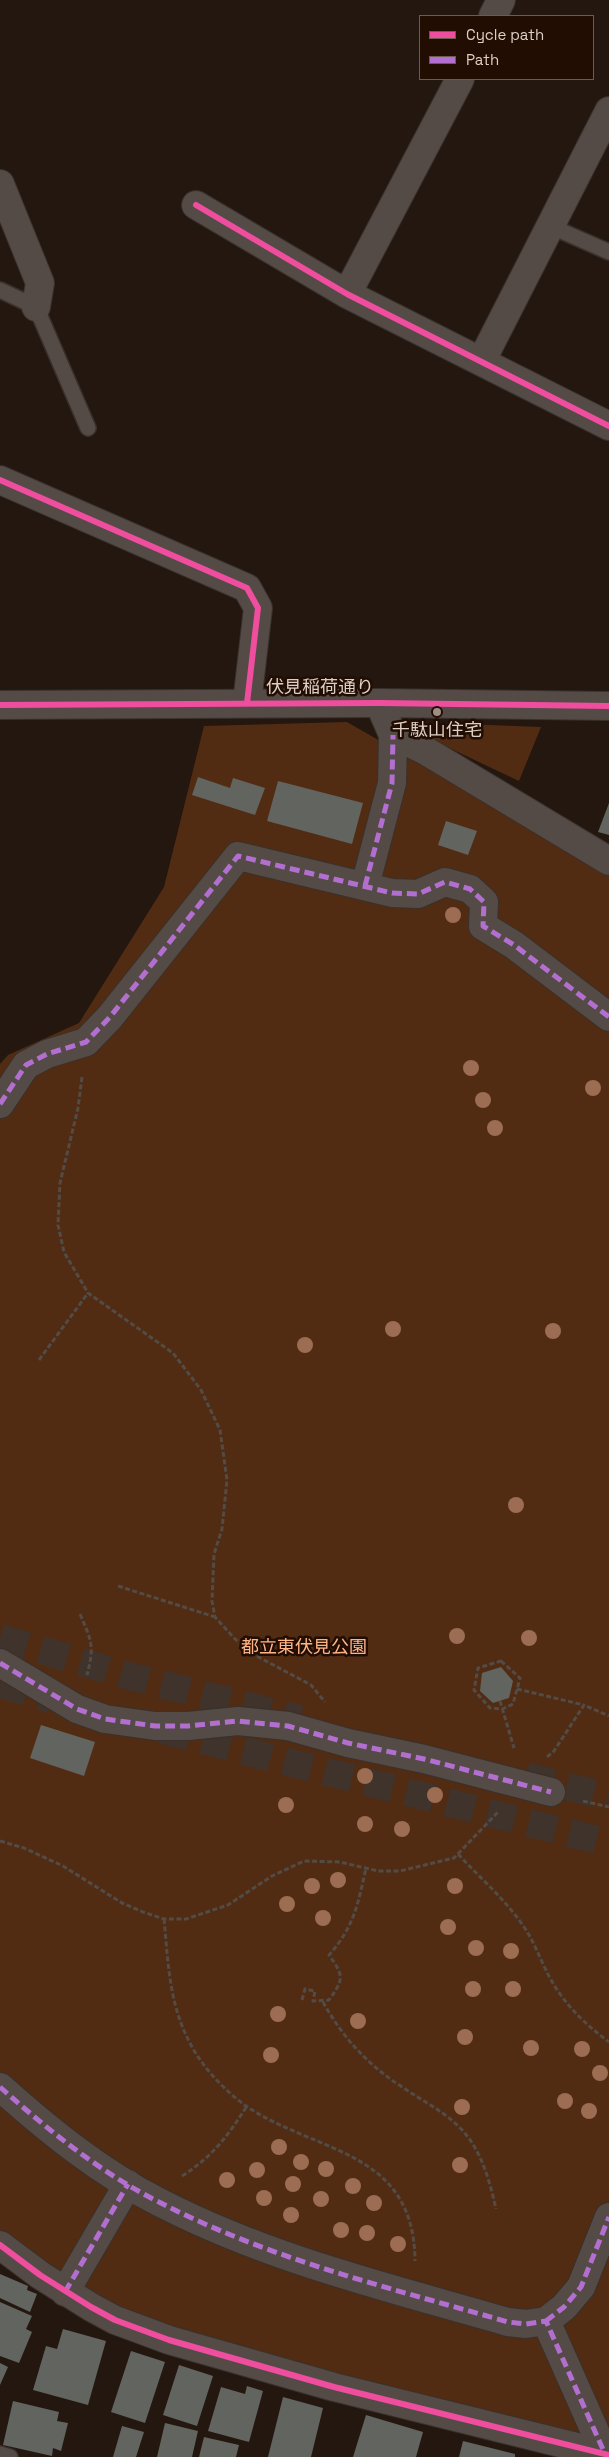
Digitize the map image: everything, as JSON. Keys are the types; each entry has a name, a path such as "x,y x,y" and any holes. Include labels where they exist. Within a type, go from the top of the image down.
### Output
{"street":[{"path":"494,15 501,0"},
{"path":"347,294 459,80"},
{"path":"482,360 609,111"},
{"path":"0,184 40,282 36,307"},
{"path":"196,206 347,294 482,360 609,426"},
{"path":"0,480 247,588 258,608 247,703"},
{"path":"365,886 392,783 393,735 379,703"},
{"name":"伏見稲荷通り","path":"0,705 379,703 609,706"},
{"path":"393,735 426,751 609,860"},
{"path":"0,1104 26,1066 46,1054 86,1042 110,1018 238,856 392,893 418,894 445,882 470,889 484,902 483,926 514,945 609,1017"},
{"path":"0,1663 77,1709 123,1723 188,1726 264,1722 317,1733 348,1743 443,1764 551,1792"},
{"path":"0,2087 41,2124 128,2184 158,2202 245,2242 286,2257 508,2322 526,2324 546,2321 564,2307 582,2287 609,2217"},
{"path":"66,2292 128,2184"},
{"path":"0,2245 66,2292 115,2320 169,2340 334,2387 607,2455"},
{"path":"546,2321 607,2455"}],"lane":[{"path":"550,226 609,252"},
{"path":"0,290 36,307 88,428"},
{"path":"0,2454 10,2457"}],"path":[{"path":"86,1042 78,1108 60,1183 58,1225 64,1252 88,1292 173,1353 201,1390 220,1430 227,1480 222,1529 214,1554 212,1601 215,1617"},
{"path":"39,1360 88,1292"},
{"path":"118,1586 215,1617 234,1638 251,1652 310,1685 325,1699 326,1714 317,1733"},
{"path":"77,1709 93,1655 92,1642 80,1614"},
{"path":"501,1661 520,1678 513,1704 502,1709 490,1708 474,1690 478,1668 501,1661"},
{"path":"517,1689 584,1705 609,1716"},
{"path":"0,1841 51,1860 122,1903 164,1919 186,1919 228,1905 272,1876 304,1861 340,1862 378,1871 409,1870 454,1858 511,1799 517,1784 518,1758 500,1701"},
{"path":"517,1784 554,1751 584,1705"},
{"path":"458,1854 495,1890 522,1924 533,1940 545,1968 566,2003 584,2023 609,2042"},
{"path":"302,2000 305,1989 315,1991 313,2001 323,2002 329,2000 341,1983 341,1974 329,1955 340,1943 355,1917 366,1868"},
{"path":"164,1919 174,2005 189,2042 205,2066 246,2106 351,2156 377,2172 390,2186 403,2204 411,2225 415,2247 414,2295"},
{"path":"323,2002 335,2025 364,2058 404,2089 445,2114 464,2132 474,2146 483,2166 496,2209"},
{"path":"158,2202 168,2186 214,2153 227,2137 246,2106"}],"green space":[{"name":"都立東伏見公園","path":"347,722 609,872 609,2448 242,2351 103,2301 14,2243 0,2231 0,1064 8,1055 79,1023 164,887 204,726"},
{"path":"409,722 541,727 519,781 426,737"}],"building":[{"path":"198,777 230,788 233,778 265,788 255,815 192,795"},
{"path":"278,781 363,803 352,844 267,821"},
{"path":"609,803 609,835 598,832"},
{"path":"446,821 477,831 468,855 438,845"},
{"path":"501,1667 513,1681 509,1698 493,1703 480,1691 482,1673"},
{"path":"41,1725 95,1742 84,1776 30,1758"},
{"path":"0,2274 28,2286 27,2290 37,2294 30,2312 0,2298"},
{"path":"0,2302 32,2316 26,2329 32,2332 19,2363 0,2356"},
{"path":"63,2329 106,2341 88,2405 33,2390 46,2346 57,2349"},
{"path":"131,2351 165,2362 145,2423 111,2412"},
{"path":"0,2363 8,2367 0,2385"},
{"path":"179,2365 213,2376 197,2426 163,2415"},
{"path":"247,2386 263,2391 249,2442 208,2431 221,2387 245,2394"},
{"path":"283,2397 323,2408 311,2457 268,2457"},
{"path":"13,2401 59,2412 57,2421 68,2423 61,2451 53,2448 52,2456 3,2445"},
{"path":"366,2415 423,2432 416,2457 353,2457"},
{"path":"165,2423 198,2431 192,2457 157,2457"},
{"path":"122,2426 144,2432 136,2457 113,2457"},
{"path":"204,2437 239,2445 236,2457 199,2457"},
{"path":"463,2441 515,2454 515,2457 459,2457"}],"tunnel":[{"path":"0,1638 129,1676 300,1719"},
{"path":"0,1684 51,1699"},
{"path":"162,1730 609,1843"},
{"path":"526,1776 609,1797"}],"marked path":[{"path":"365,886 392,783 393,735"},
{"path":"0,1104 26,1065 47,1054 86,1042 110,1017 238,856 392,893 418,894 445,882 470,889 484,902 483,926 514,945 609,1017"},
{"path":"0,1663 77,1709 105,1719 155,1726 188,1726 238,1721 288,1726 348,1743 424,1759 551,1792"},
{"path":"0,2087 56,2135 116,2178 159,2202 201,2222 243,2240 330,2271 419,2297 508,2322 526,2324 546,2321 605,2454"},
{"path":"65,2292 128,2184"},
{"path":"546,2321 564,2307 581,2287 609,2217"}],"cycle path":[{"path":"196,205 347,294 609,426"},
{"path":"0,480 247,588 258,608 247,703"},
{"path":"0,705 379,703 609,706"},
{"path":"0,2245 40,2275 91,2307 115,2320 169,2340 334,2387 609,2455"}],"place":[{"name":"千駄山住宅","path":"437,712"}]}
